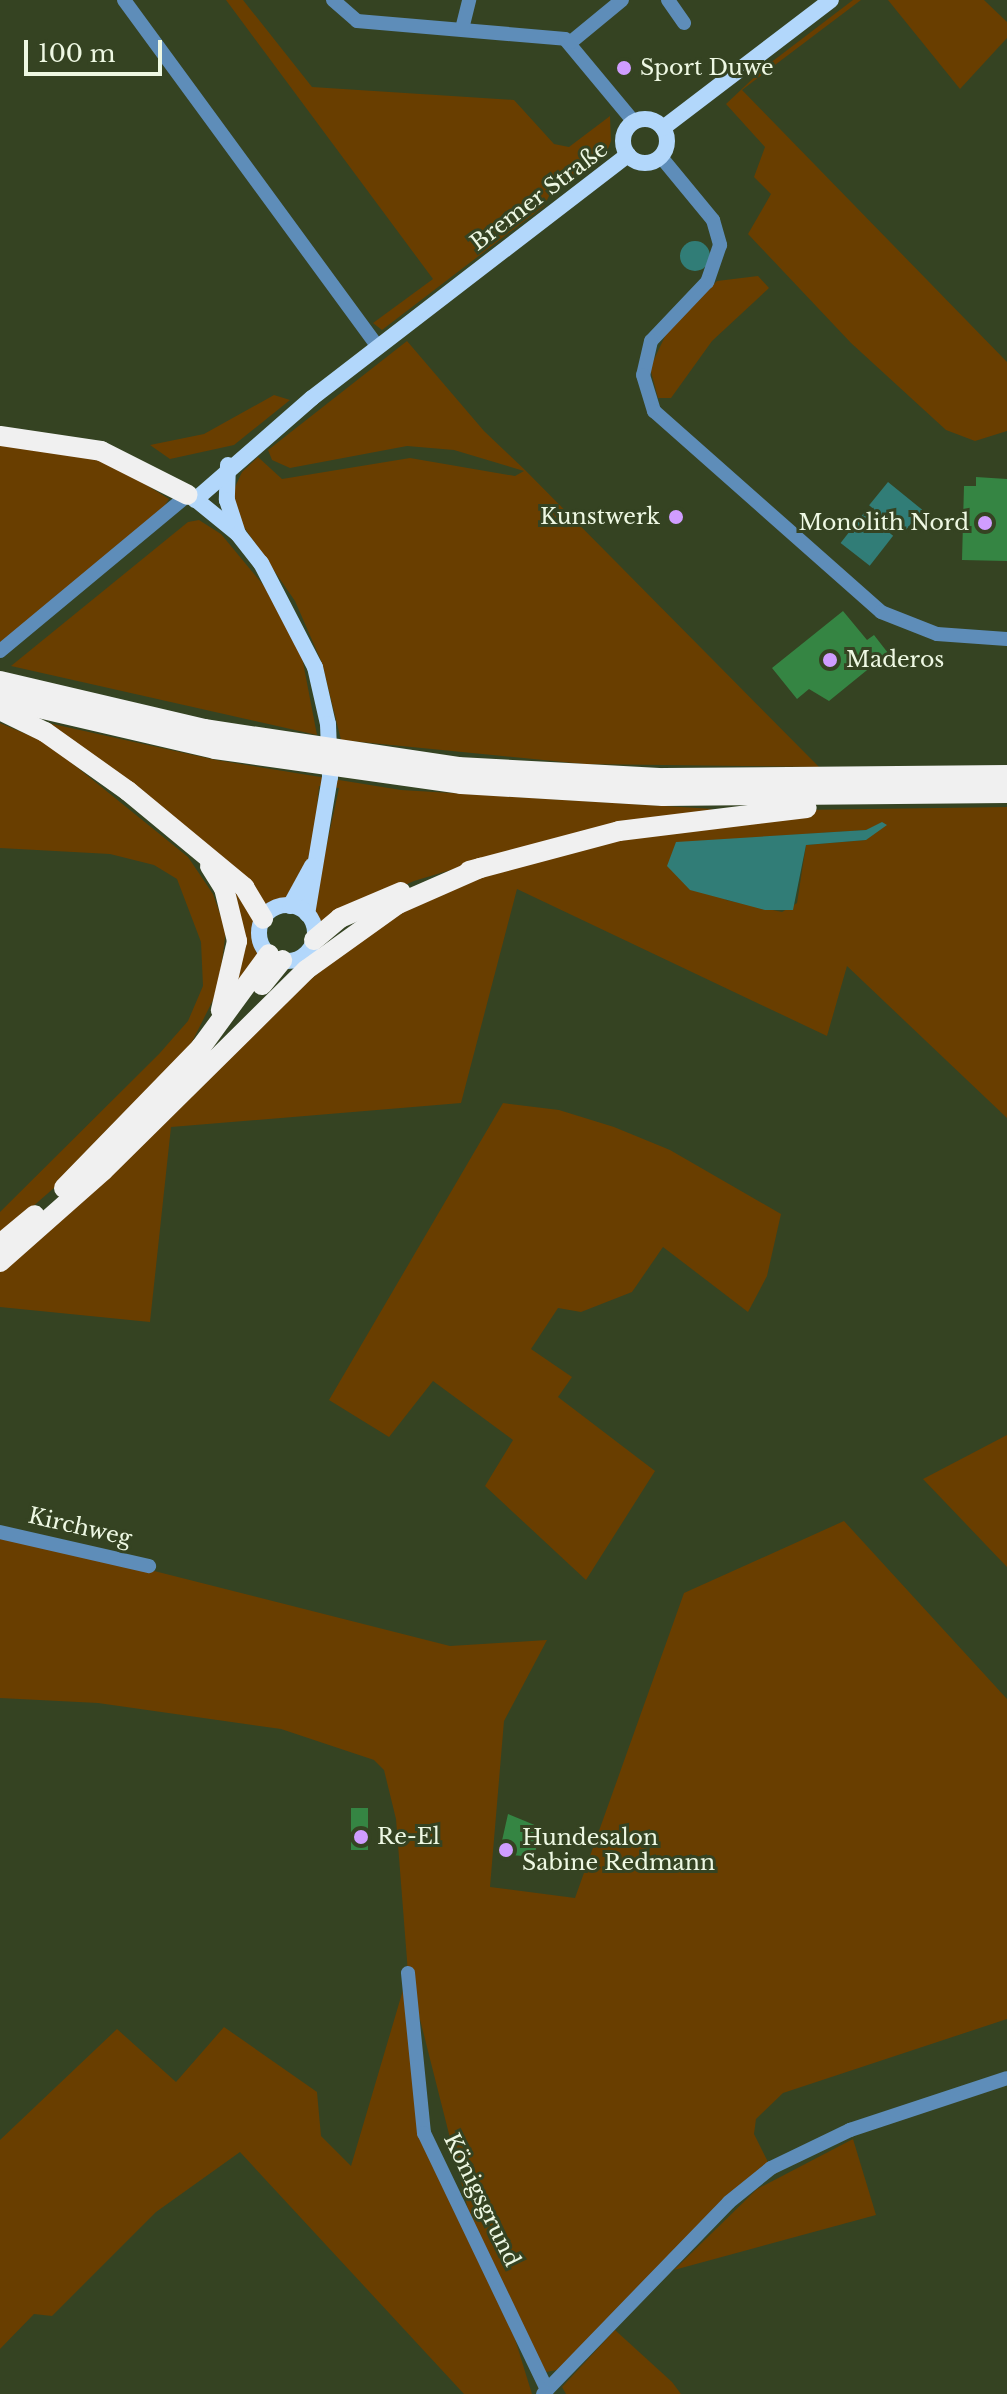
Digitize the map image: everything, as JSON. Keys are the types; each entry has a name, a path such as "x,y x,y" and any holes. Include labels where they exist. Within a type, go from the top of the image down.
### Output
{"highway":[{"path":"0,436 101,451 192,497"},
{"path":"0,681 204,729 458,767 664,778 1007,775"},
{"path":"0,699 215,749 407,778 663,796 1007,793"},
{"path":"0,710 67,747 175,829 252,895 263,919"},
{"path":"314,940 331,923 381,899 480,868 645,826 906,794"},
{"path":"166,1095 217,1018 237,953 224,888 175,829"},
{"path":"0,1244 347,938 398,904 480,868"},
{"path":"0,1262 103,1171 276,957"}],"main road":[{"path":"663,128 831,0"},
{"path":"647,119 663,128 667,144 661,157 640,163 628,155 624,134 634,122 647,119"},
{"name":"Bremer Straße","path":"192,497 377,346 628,155"},
{"path":"228,465 227,500 238,534 297,622 328,724 330,795 320,850 307,914 314,940 304,955 276,957 259,935 263,919 290,906 320,850"},
{"path":"192,497 238,534"},
{"path":"290,906 307,914"}],"street":[{"path":"124,0 377,346"},
{"path":"333,0 357,21 571,42 634,122"},
{"path":"462,29 469,0"},
{"path":"571,42 622,0"},
{"path":"668,0 684,23"},
{"path":"661,157 713,220 720,245 707,282 651,341 643,375 659,418 881,612 937,634 1007,639"},
{"path":"0,651 192,497"},
{"name":"Kirchweg","path":"0,1532 149,1566"},
{"name":"Königsgrund","path":"408,1973 424,2133 548,2389"},
{"path":"548,2389 729,2202 771,2168 850,2130 1007,2078"}],"shaded area":[{"path":"226,0 243,0 312,87 514,100 554,144 569,147 610,116 611,141 606,154 550,194 544,206 382,330 373,323 433,279"},
{"path":"853,0 861,0 742,90 1007,362 1007,431 975,441 946,430 851,343 748,234 771,194 754,177 765,147 726,104 765,67"},
{"path":"888,0 984,0 1007,22 1007,38 960,89"},
{"path":"758,276 769,288 712,341 671,398 658,398 650,368 667,332 717,281"},
{"path":"407,341 484,431 525,470 819,767 584,764 341,740 322,663 295,601 230,507 230,498 242,472 258,457 282,479 410,458 515,476 524,471 454,450 407,446 290,468 272,460 268,450"},
{"path":"274,395 290,400 234,445 170,459 150,445 204,434"},
{"path":"0,441 111,463 169,499 153,523 0,643"},
{"path":"199,520 221,534 275,599 302,657 317,735 11,666 188,522"},
{"path":"30,719 216,760 401,790 714,809 538,844 414,881 320,923 313,908 339,788 319,786 313,851 291,898 266,907"},
{"path":"0,723 47,743 188,857 213,894 226,931 218,990 187,1052 93,1154 0,1235 0,1212 159,1054 188,1021 203,986 201,942 177,879 154,865 110,854 0,848"},
{"path":"1007,807 1007,1118 847,966 827,1036 517,889 461,1103 171,1127 150,1322 0,1307 0,1268 226,1051 383,918 520,862 690,824 800,810","holes":["882,823 866,840 806,845 797,903 782,912 726,900 676,843 866,830"]},
{"path":"225,877 257,918 259,952 228,1007 238,970"},
{"path":"503,1103 559,1110 614,1127 670,1150 781,1214 767,1276 748,1312 663,1247 632,1292 581,1312 558,1308 531,1349 572,1377 558,1397 655,1471 586,1580 485,1486 513,1440 433,1381 389,1437 329,1400"},
{"path":"1007,1435 1007,1567 923,1479"},
{"path":"844,1521 1007,1699 1007,2019 783,2093 756,2119 754,2134 769,2164 561,2369 547,2372 535,2365 468,2209 410,1980 416,2097 511,2326 532,2394 464,2394 240,2152 156,2212 52,2316 34,2314 0,2349 0,2140 117,2029 176,2082 224,2027 317,2092 321,2136 351,2166 408,1973 396,1819 384,1770 374,1760 281,1729 98,1703 0,1698 0,1532 450,1646 547,1640 504,1721 490,1887 575,1898 684,1593"},
{"path":"853,2139 876,2215 674,2270 757,2189"},
{"path":"615,2330 681,2394 566,2394 562,2387"}],"water":[{"path":"695,241 706,245 710,256 706,267 695,271 684,267 680,256 684,245"},
{"path":"888,482 922,510 903,533 869,505"},
{"path":"864,513 893,536 870,566 841,543"},
{"path":"882,822 887,825 866,840 806,845 793,910 765,910 690,890 667,866 676,842 866,830"}],"building":[{"name":"Monolith Nord","path":"976,477 1007,479 1007,561 962,560 964,486 976,486"},
{"name":"Maderos","path":"843,611 867,640 874,635 888,653 829,701 809,689 797,699 772,668"},
{"name":"Re-El","path":"351,1808 368,1808 368,1850 351,1850"},
{"path":"508,1814 537,1826 531,1838 537,1839 535,1857 499,1854"}],"place":[{"name":"Sport Duwe","path":"624,68"},
{"name":"Kunstwerk","path":"676,517"},
{"name":"Monolith Nord","path":"985,523"},
{"name":"Maderos","path":"830,660"},
{"name":"Re-El","path":"361,1837"},
{"name":"Hundesalon Sabine Redmann","path":"506,1850"}]}
